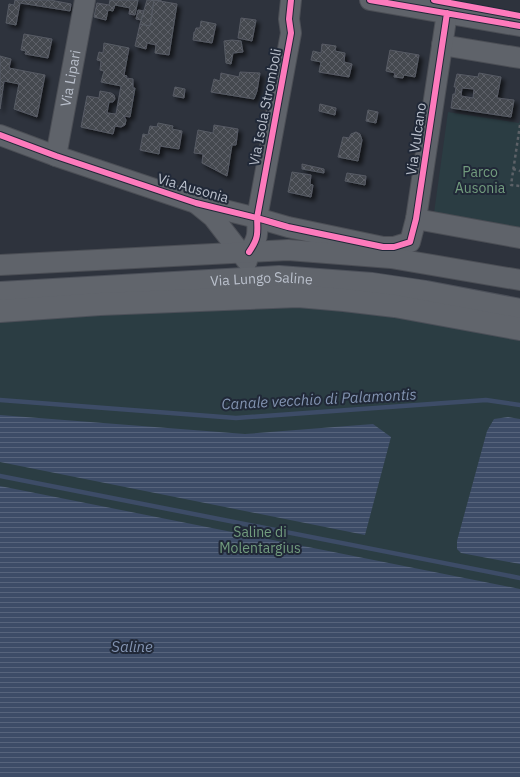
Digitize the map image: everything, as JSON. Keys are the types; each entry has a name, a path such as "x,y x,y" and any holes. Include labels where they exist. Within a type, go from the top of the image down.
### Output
{"main road":[{"name":"Via Lungo Saline","path":"0,293 279,277 339,280 379,285 520,310"},
{"name":"Via Lungo Saline","path":"0,311 298,296 395,306 520,329"}],"street":[{"name":"Via Lipari","path":"56,156 85,0"},
{"name":"Via Isola Stromboli","path":"245,252 256,241 258,229 257,218 291,33 291,0"},
{"name":"Via Isola Stromboli","path":"291,33 298,23 302,0"},
{"path":"370,0 520,26"},
{"name":"Via Vulcano","path":"410,242 416,219 447,13"},
{"path":"442,45 520,58"},
{"name":"Via Ausonia","path":"0,135 56,156 196,203 322,235 383,247 394,247 410,242"},
{"name":"Via Ausonia","path":"194,255 209,240 211,227 208,215 196,203"},
{"name":"Via Lungo Saline","path":"196,203 213,217 245,252 248,262 309,260 392,265 520,291"},
{"path":"416,219 520,238"},
{"path":"410,242 412,254 424,263"},
{"name":"Via Lungo Saline","path":"0,265 288,250 391,258 520,280"}],"path":[{"path":"520,125 511,185 520,186"},
{"path":"513,169 520,170"}],"green space":[{"name":"Parco Ausonia","path":"448,112 519,123 520,120 520,228 434,213"},
{"name":"Saline di Molentargius","path":"281,304 387,313 520,337 520,777 0,777 0,317"}],"water":[{"path":"0,415 245,434 373,424 391,437 365,535 0,462"},
{"path":"508,417 520,419 520,564 461,553 457,549 457,541 487,431 494,419"},
{"name":"Saline","path":"0,486 520,589 520,777 0,777"}],"building":[{"path":"15,0 50,0 71,4 70,11 20,3 16,25 6,23 9,4 14,5"},
{"path":"110,0 138,0 135,15 129,14 130,8 115,5 113,11 108,10 106,20 94,17 97,3 109,5"},
{"path":"147,0 154,0 150,26 140,24"},
{"path":"154,0 177,4 169,55 155,53 156,45 147,43 146,49 135,46 140,24 150,26"},
{"path":"138,10 144,11 141,20 136,19"},
{"path":"241,18 256,20 252,41 238,38"},
{"path":"201,21 216,24 212,43 193,40 194,32 196,28 200,28"},
{"path":"24,34 52,39 48,58 25,54 26,51 21,50"},
{"path":"224,41 241,41 243,52 233,53 231,64 226,63"},
{"path":"104,43 129,48 124,75 127,76 126,78 133,79 133,88 135,88 130,117 124,116 126,120 125,125 121,127 115,126 113,134 81,127 87,96 99,98 100,91 114,95 115,99 113,102 109,102 107,113 116,114 121,86 101,82 104,71 100,70 101,61 97,60 99,52 103,53"},
{"path":"322,44 336,46 335,51 345,53 344,62 352,64 349,77 319,72 321,62 311,60 313,51 321,53"},
{"path":"390,50 419,55 415,77 404,75 403,78 394,77 395,73 386,71"},
{"path":"0,56 11,59 9,68 45,75 37,117 14,109 19,84 4,81 0,109"},
{"path":"240,72 260,73 254,99 211,92 214,79 220,81 221,73 239,77"},
{"path":"479,73 501,77 497,98 514,100 511,117 451,108 453,94 455,94 456,87 454,87 457,74 478,77","holes":["462,88 474,89 473,98 461,96"]},
{"path":"175,87 185,89 184,98 173,96"},
{"path":"320,104 336,108 335,115 319,111"},
{"path":"368,110 378,112 376,123 366,121"},
{"path":"158,123 173,126 172,129 182,131 179,149 160,146 159,154 140,150 143,134 148,135 150,126 157,127"},
{"path":"214,125 238,129 236,145 232,145 227,176 202,163 203,154 194,153 198,130 213,133"},
{"path":"356,132 360,134 362,140 358,161 338,157 343,137 349,138 351,134"},
{"path":"302,164 324,169 324,173 302,169"},
{"path":"292,172 311,175 310,184 313,185 311,197 288,192"},
{"path":"347,173 366,176 365,185 345,181"}],"waterway":[{"name":"Canale vecchio di Palamontis","path":"0,400 236,418 486,400 520,405"},
{"path":"0,476 520,578"}],"cycle path":[{"path":"249,252 257,236 257,218 291,33 289,19 291,0"},
{"path":"370,0 520,26"},
{"path":"434,0 520,16"},
{"path":"0,135 56,156 196,203 288,227 383,247 394,247 410,242 416,219 447,13"}]}
